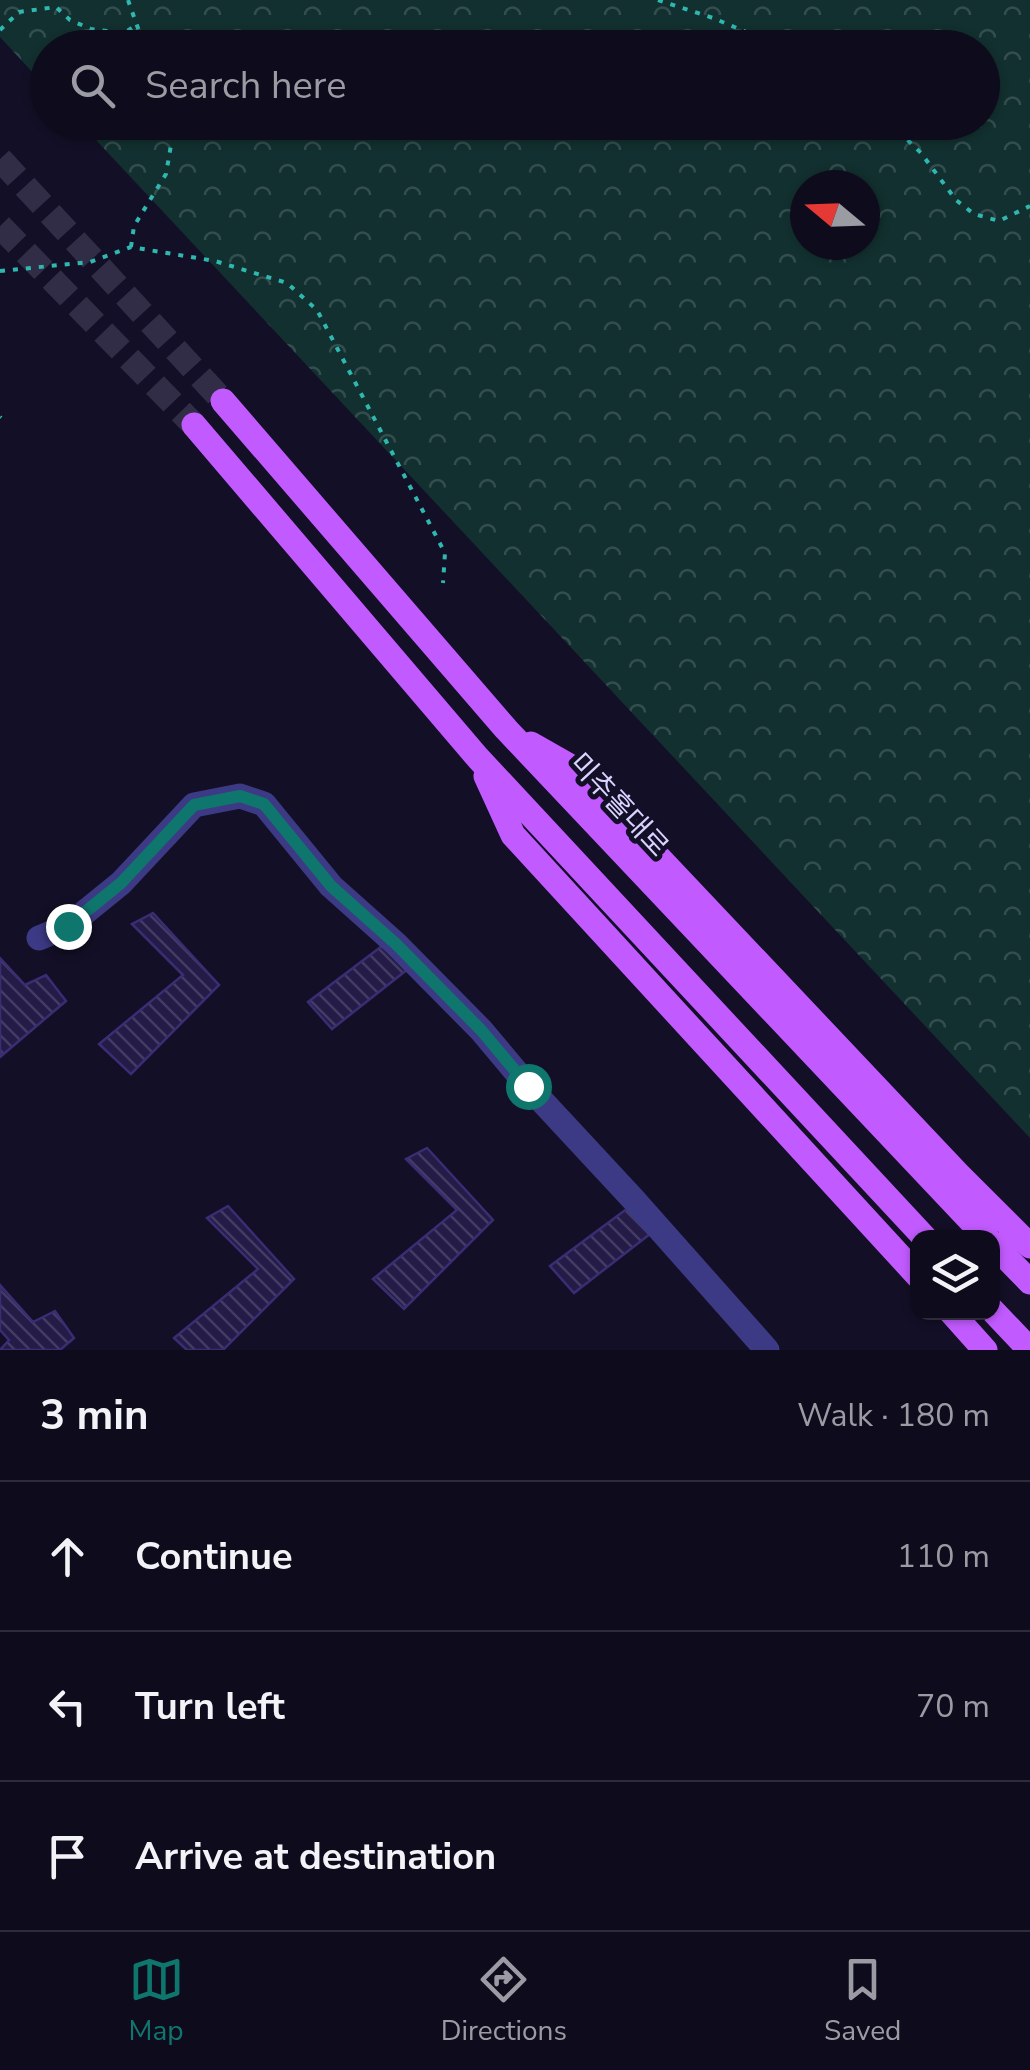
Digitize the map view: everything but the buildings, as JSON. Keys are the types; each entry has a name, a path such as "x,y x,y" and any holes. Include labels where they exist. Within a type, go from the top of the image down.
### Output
{"main road":[{"name":"미추홀대로","path":"223,401 506,730 979,1230"},
{"path":"194,426 478,758 918,1230"},
{"path":"506,730 575,770 1030,1246"},
{"path":"478,758 513,834 910,1267"},
{"path":"1000,1251 1030,1282"},
{"path":"1000,1318 1030,1350"},
{"path":"958,1320 985,1350"}],"street":[{"path":"39,938 68,926 121,883 194,805 240,796 264,804 331,886 396,944 481,1030 767,1350"}],"path":[{"path":"128,0 140,30"},
{"path":"658,0 741,30"},
{"path":"0,30 18,12 56,7 70,20 104,30"},
{"path":"129,30 138,24"},
{"path":"131,247 134,226 166,174 170,140"},
{"path":"908,140 956,200 974,214 999,220 1030,206"},
{"path":"0,272 90,262 131,247 216,261 288,283 317,310 445,553 443,583"}],"green space":[{"path":"0,0 1030,0 1030,1138 96,140 1000,140 1000,30 30,30 30,70 0,37"}],"tunnel":[{"path":"0,159 223,401"},
{"path":"0,226 194,425"}],"route":[{"path":"68,926 121,883 194,805 240,796 264,804 331,886 396,944 481,1030 528,1086"}]}
